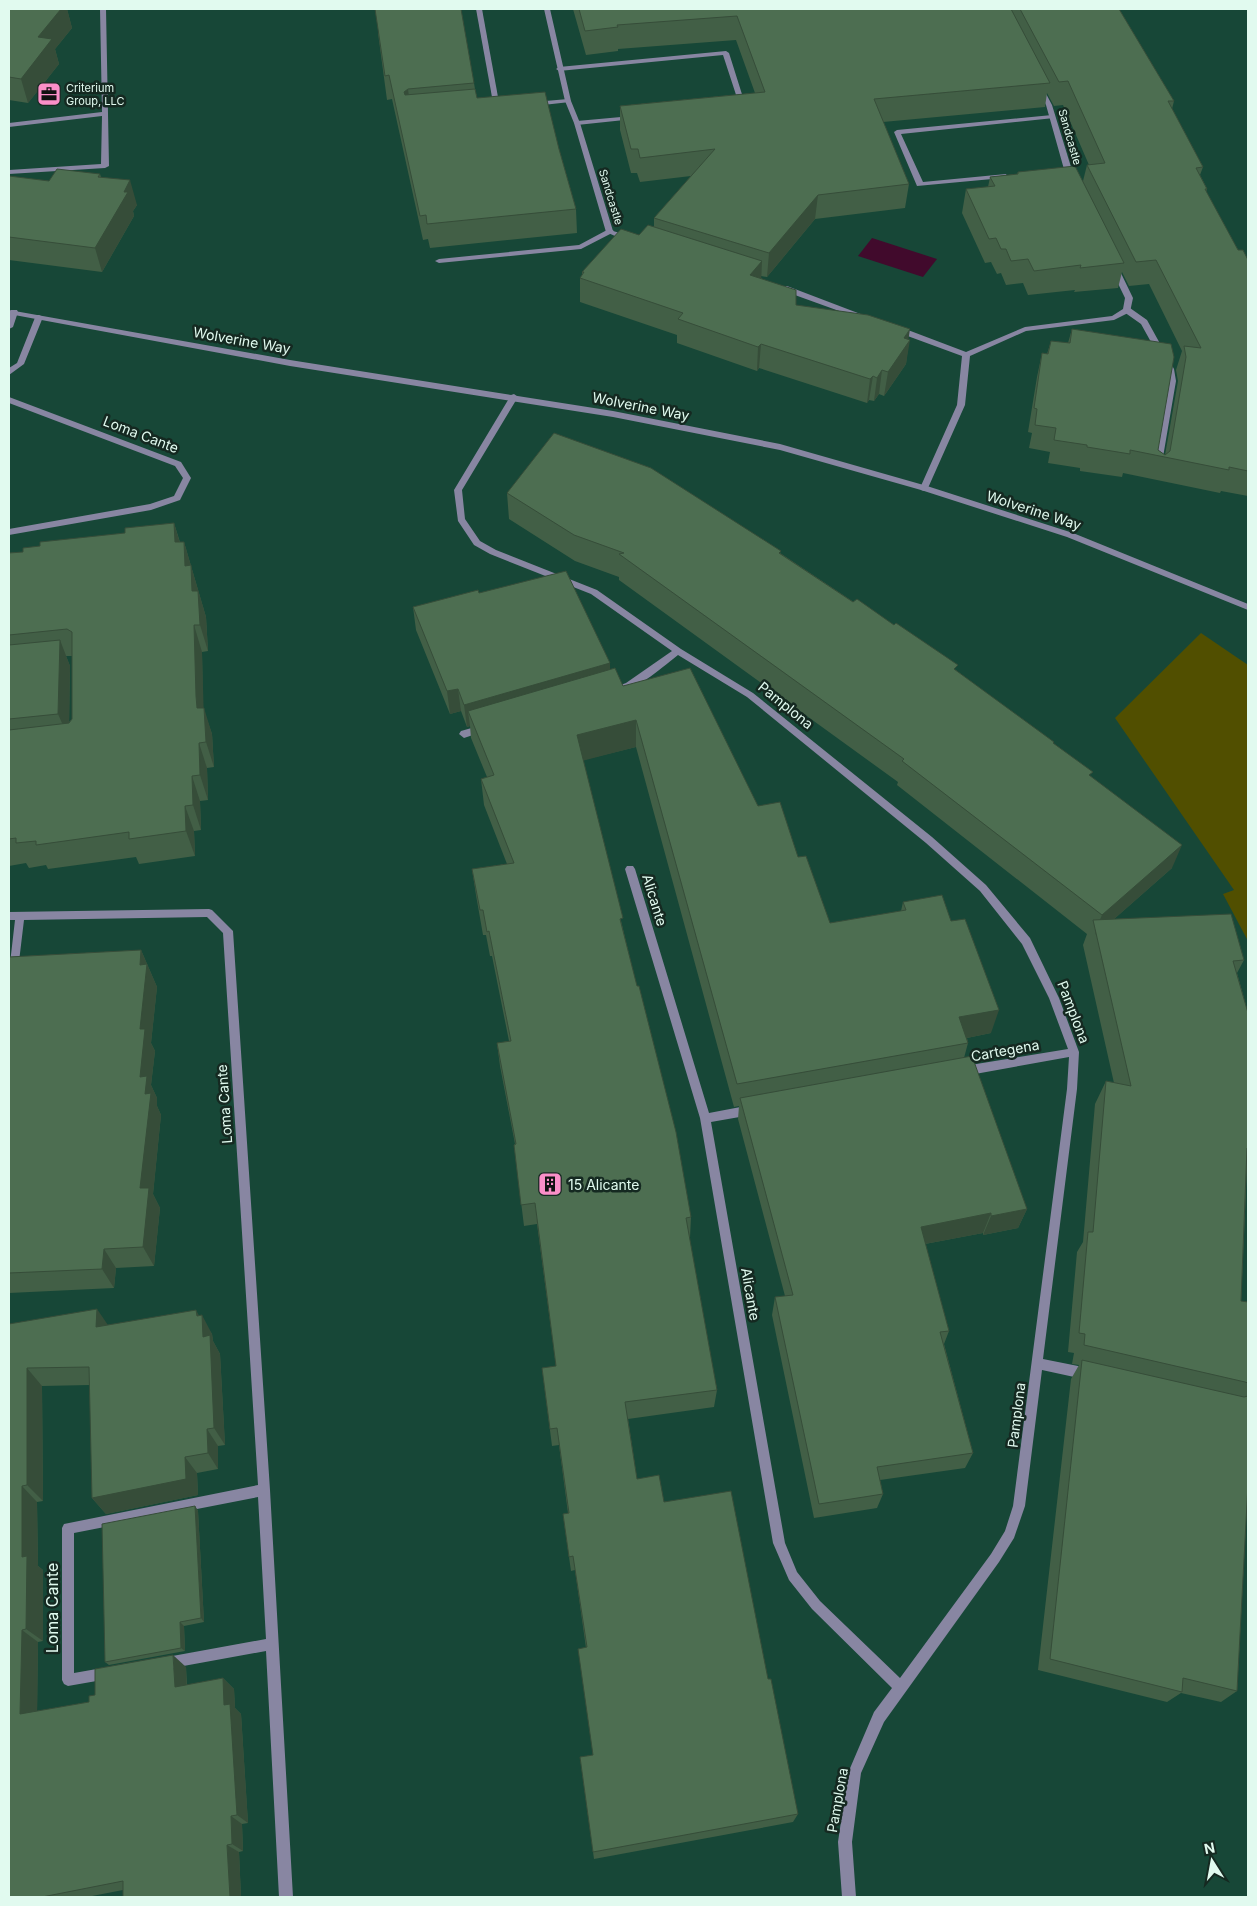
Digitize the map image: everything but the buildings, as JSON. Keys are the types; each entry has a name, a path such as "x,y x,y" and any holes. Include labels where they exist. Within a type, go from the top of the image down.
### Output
{"street":[{"path":"9,172 105,166 103,9"},
{"path":"479,9 497,108"},
{"name":"Sandcastle","path":"547,9 568,101 577,123 610,232 637,241"},
{"path":"559,68 726,54 744,106 734,107"},
{"name":"Sandcastle","path":"1036,79 1049,105 1074,186"},
{"path":"524,105 568,101"},
{"path":"488,109 506,107"},
{"path":"9,125 105,114"},
{"path":"577,123 636,117"},
{"path":"1008,176 920,184 897,132 1052,117"},
{"path":"1058,171 1068,170"},
{"path":"439,261 581,247 610,232"},
{"path":"885,325 966,355 1025,330 1114,318 1127,310 1130,298 1108,255"},
{"path":"776,285 876,321"},
{"path":"1127,310 1144,322 1170,369 1172,381 1156,474"},
{"path":"9,327 12,312"},
{"name":"Wolverine Way","path":"12,312 290,363 613,414 780,447 924,488 1070,535 1248,607"},
{"path":"9,372 20,364 39,317"},
{"path":"924,488 962,405 966,355"},
{"name":"Pamplona","path":"514,397 458,490 461,519 477,543 492,552 594,592 678,651 750,694 929,840 983,888 1026,942 1054,998 1074,1052 1072,1089 1019,1506 1010,1534 995,1558 879,1717 855,1773 844,1842 849,1897"},
{"name":"Loma Cante","path":"9,400 178,464 187,478 177,498 151,508 9,532"},
{"path":"611,691 629,686 678,651"},
{"path":"464,734 491,726"},
{"name":"Alicante","path":"630,869 705,1118 779,1543 793,1576 816,1605 901,1688"},
{"name":"Loma Cante","path":"11,982 15,916 209,913 228,931 264,1490 286,1897"},
{"name":"Cartegena","path":"957,1072 1074,1052"},
{"path":"705,1118 763,1107"},
{"path":"1038,1363 1104,1378"},
{"name":"Loma Cante","path":"116,1672 68,1680 68,1528 264,1490"},
{"path":"155,1665 271,1644"}],"shaded area":[{"path":"872,238 937,259 923,277 858,256"},
{"path":"1201,633 1248,665 1248,941 1223,894 1234,890 1115,718"}],"place":[{"name":"Criterium Group, LLC","path":"49,94"},
{"name":"15 Alicante","path":"550,1184"}]}
